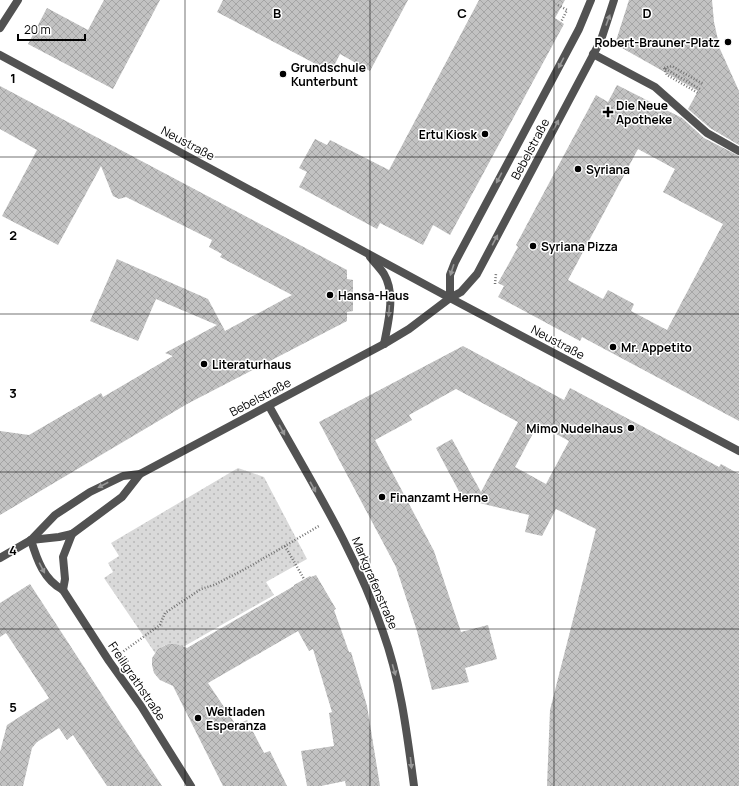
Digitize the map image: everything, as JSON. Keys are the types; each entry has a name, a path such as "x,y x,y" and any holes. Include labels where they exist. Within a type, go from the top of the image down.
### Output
{"street":[{"path":"0,28 18,0"},
{"name":"Bebelstraße","path":"450,298 450,276 455,262 579,29 592,0"},
{"name":"Bebelstraße","path":"0,558 31,540 55,515 90,492 124,476 140,474 384,344 409,329 468,286 477,274 594,54 614,0"},
{"path":"594,54 654,87 707,133 739,151"},
{"name":"Neustraße","path":"0,55 450,298 739,451"},
{"name":"Neustraße","path":"366,252 384,274 388,286 390,310 384,344"},
{"name":"Markgrafenstraße","path":"269,406 351,554 384,633 399,687 414,786"},
{"name":"Bebelstraße","path":"31,540 72,534 122,497 140,474"},
{"path":"63,590 65,579 63,557 72,534"},
{"name":"Freiligrathstraße","path":"31,540 42,569 52,584 63,590 109,662 145,713 191,786"}],"path":[{"path":"558,6 567,10 561,22"},
{"path":"664,68 672,66 703,84"},
{"path":"664,68 700,89"},
{"path":"664,68 667,75 698,93"},
{"path":"109,662 160,625 165,613 201,589 214,585 247,568 331,518"},
{"path":"285,546 304,579"}],"shaded area":[{"path":"238,468 264,477 307,559 266,582 274,595 183,647 175,644 168,644 161,647 155,653 104,578 113,572 108,563 119,556 111,543"}],"building":[{"path":"104,0 160,0 113,89 28,44 47,8 88,30"},
{"path":"223,0 408,0 370,71 340,54 331,72 217,12"},
{"path":"479,0 565,0 555,18 564,24 450,235 433,225 423,245 380,223 377,229 299,187 307,172 299,168 315,139 327,145 330,140 389,170"},
{"path":"629,0 712,0 714,22 720,49 739,91 739,145 710,128 688,109 698,91 615,44"},
{"path":"617,85 682,118 704,138 739,156 739,421 582,337 580,341 498,297 504,286 498,283 518,247 516,245 596,95 608,102","holes":["638,149 675,169 663,192 723,224 667,330 631,311 634,304 608,290 603,299 568,280"]},
{"path":"0,86 347,270 347,279 353,280 353,311 347,312 347,321 187,404 0,515 0,431 29,435 101,393 103,397 173,356 165,353 217,325 156,299 138,341 90,321 117,259 208,299 225,331 292,295 220,257 222,254 209,247 212,240 126,197 119,199 113,196 101,166 58,245 2,216 37,150 0,129"},
{"path":"463,346 564,400 570,388 719,467 721,464 739,474 739,786 547,786 550,710 596,529 556,509 542,536 525,532 529,515 463,499 436,448 452,439 481,492 518,422 456,389 409,415 412,420 375,440 434,551 461,632 488,625 497,659 465,668 469,682 432,690 417,631 396,567 319,422","holes":["538,424 569,441 546,484 515,467"]},
{"path":"316,575 336,609 334,610 349,652 351,652 367,706 380,786 346,786 345,781 321,786 307,786 301,751 334,746 329,713 332,712 313,649 309,651 298,631 208,683 236,725 247,720 264,753 270,751 287,786 223,786 173,686 160,680 154,673 152,658 158,649 168,644 176,644 187,648 294,585 310,576"},
{"path":"30,584 162,786 107,786 73,735 67,740 59,728 37,742 32,748 23,786 0,786 0,752 7,725 49,698 6,633 0,637 0,603"}],"place":[{"name":"Robert-Brauner-Platz","path":"728,42"},
{"name":"Grundschule Kunterbunt","path":"283,74"},
{"name":"Die Neue Apotheke","path":"608,112"},
{"name":"Ertu Kiosk","path":"485,134"},
{"name":"Syriana","path":"578,169"},
{"name":"Syriana Pizza","path":"533,246"},
{"name":"Hansa-Haus","path":"330,295"},
{"name":"Mr. Appetito","path":"613,347"},
{"name":"Literaturhaus","path":"204,364"},
{"name":"Mimo Nudelhaus","path":"631,428"},
{"name":"Finanzamt Herne","path":"382,497"},
{"name":"Weltladen Esperanza","path":"198,718"}]}
